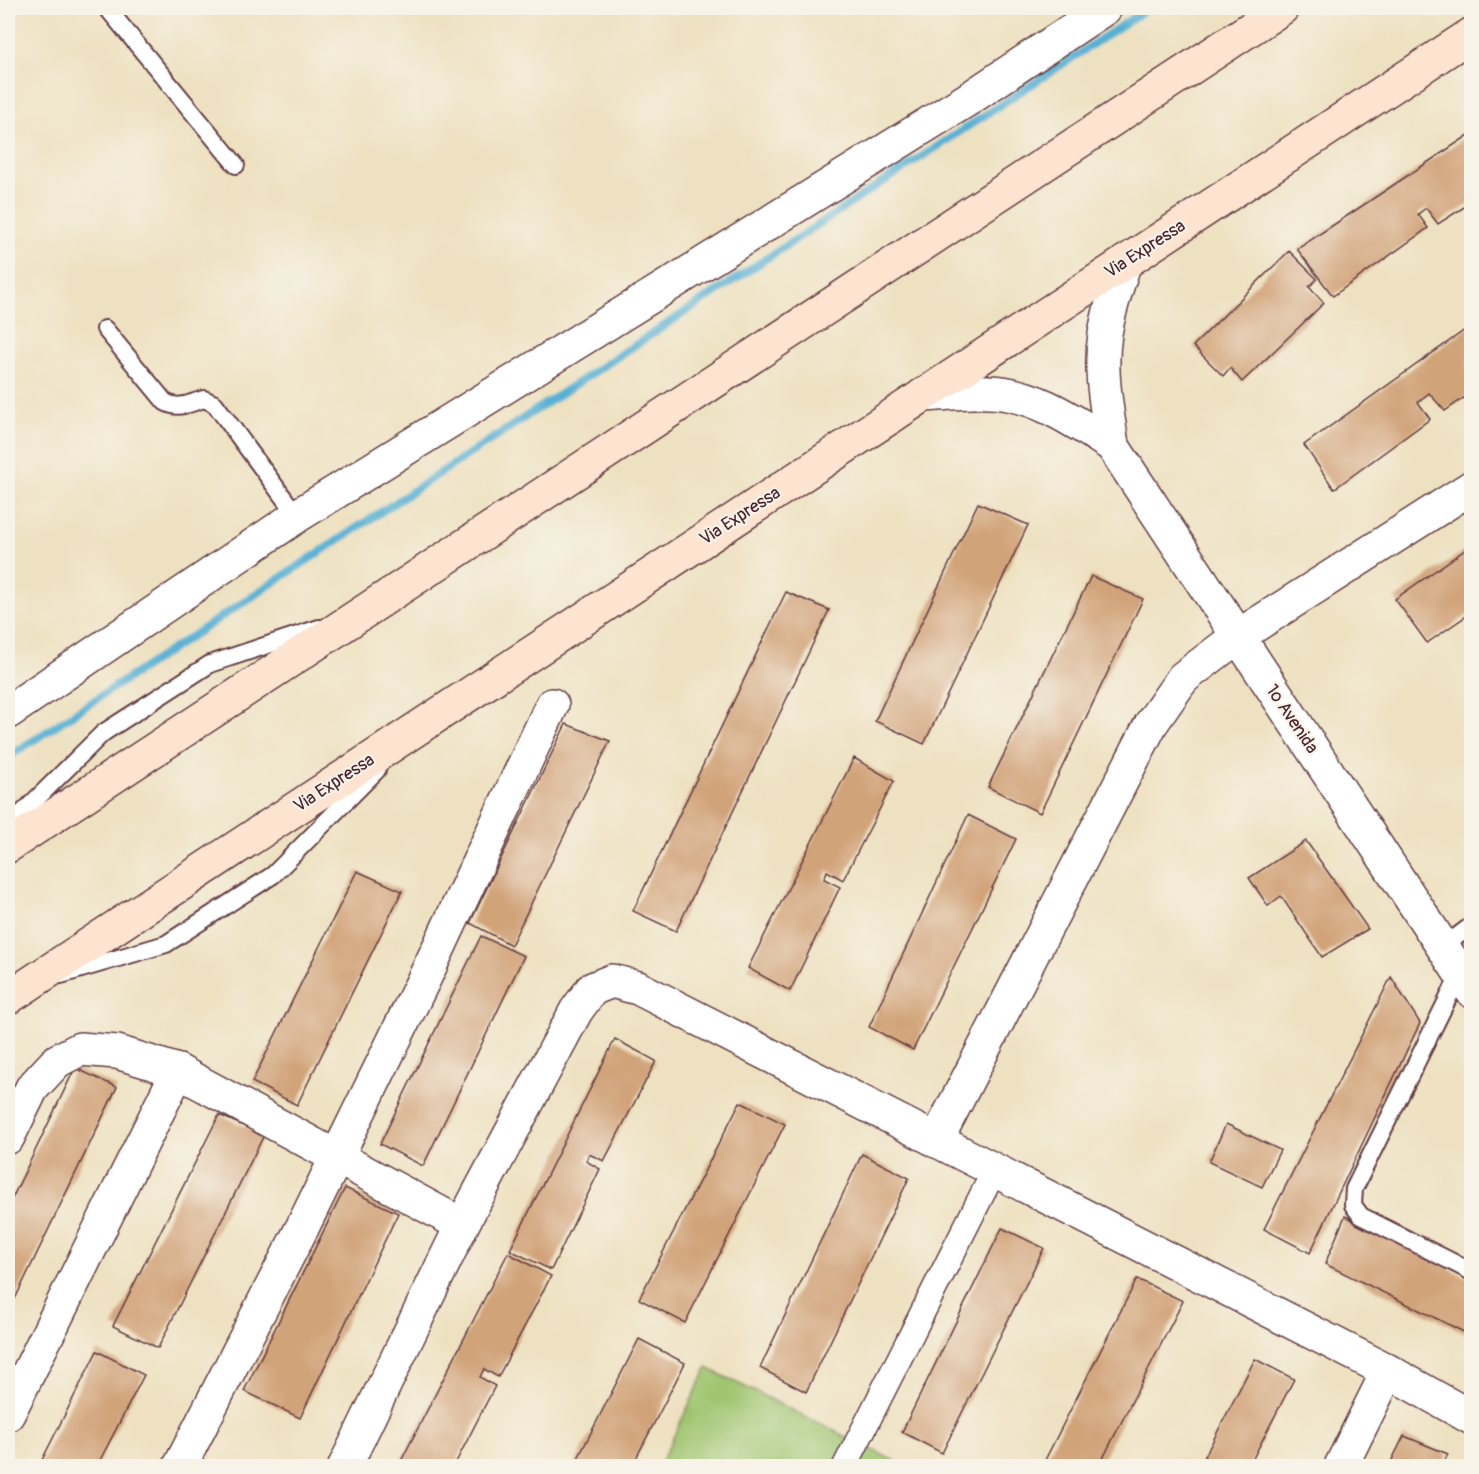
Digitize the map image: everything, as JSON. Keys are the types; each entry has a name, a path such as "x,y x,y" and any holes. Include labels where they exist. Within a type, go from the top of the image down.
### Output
{"main road":[{"path":"8,846 1282,8"},
{"name":"Via Expressa","path":"16,992 1463,42"}],"street":[{"path":"8,711 297,516 970,98 1105,8"},
{"path":"1112,445 1104,389 1104,336 1114,293 1125,262"},
{"path":"923,395 990,392 1033,400 1069,418 1112,445"},
{"name":"1º Avenida","path":"1112,445 1458,971"},
{"path":"936,1141 1151,724 1183,678 1237,637 1472,488"},
{"path":"180,1467 338,1156 426,975 552,705"},
{"path":"345,1467 462,1225 576,1011 592,989 612,981 638,987 1388,1371 1472,1418"},
{"path":"8,1137 32,1089 57,1061 80,1049 117,1052 178,1071 462,1225"},
{"path":"8,1414 178,1071"},
{"path":"845,1467 994,1171"},
{"path":"1341,1467 1388,1371"}],"lane":[{"path":"107,8 236,165"},
{"path":"105,329 165,402 180,406 204,399 215,404 297,516"},
{"path":"8,827 103,733 210,664 357,616"},
{"path":"16,992 166,944 273,874 421,725"},
{"path":"1471,1270 1360,1216 1353,1205 1354,1189 1458,971 1472,925"}],"green space":[{"path":"707,1368 905,1466 659,1466"}],"building":[{"path":"1472,133 1472,202 1438,224 1426,208 1418,214 1428,228 1333,296 1297,249"},
{"path":"1289,251 1317,279 1309,287 1324,303 1242,382 1230,368 1223,376 1193,346"},
{"path":"1472,325 1472,392 1445,411 1429,393 1418,402 1430,419 1334,489 1304,445"},
{"path":"978,503 1028,525 924,744 875,721"},
{"path":"1472,545 1472,612 1427,643 1395,599"},
{"path":"1091,576 1143,599 1040,813 988,787"},
{"path":"786,592 829,610 676,931 633,911"},
{"path":"566,724 610,741 511,945 470,923"},
{"path":"854,758 894,781 843,880 827,871 824,879 840,887 790,991 748,968"},
{"path":"968,815 1016,839 913,1050 869,1027"},
{"path":"1306,841 1368,929 1322,957 1281,896 1268,906 1249,878"},
{"path":"357,871 402,891 297,1105 252,1082"},
{"path":"481,936 524,956 423,1166 380,1144"},
{"path":"1391,977 1420,1023 1310,1253 1264,1229"},
{"path":"615,1039 656,1061 604,1161 589,1154 586,1161 600,1169 551,1270 510,1250"},
{"path":"75,1068 117,1087 15,1299 8,1296 8,1207"},
{"path":"740,1102 785,1124 685,1323 639,1299"},
{"path":"219,1115 264,1135 158,1348 113,1326"},
{"path":"1226,1124 1280,1150 1262,1187 1209,1162"},
{"path":"862,1154 909,1178 806,1392 760,1368"},
{"path":"345,1188 398,1213 300,1418 244,1391"},
{"path":"1345,1216 1472,1280 1472,1336 1325,1264"},
{"path":"1002,1228 1044,1248 942,1453 902,1432"},
{"path":"508,1253 551,1276 498,1377 484,1369 480,1377 495,1386 454,1466 399,1465"},
{"path":"1137,1279 1183,1301 1099,1466 1042,1466"},
{"path":"639,1339 685,1363 632,1466 574,1466"},
{"path":"97,1351 144,1375 97,1466 39,1466"},
{"path":"1255,1359 1294,1379 1249,1466 1200,1466"},
{"path":"1404,1436 1448,1454 1442,1466 1389,1466"}],"waterway":[{"path":"8,757 1148,8"}]}
